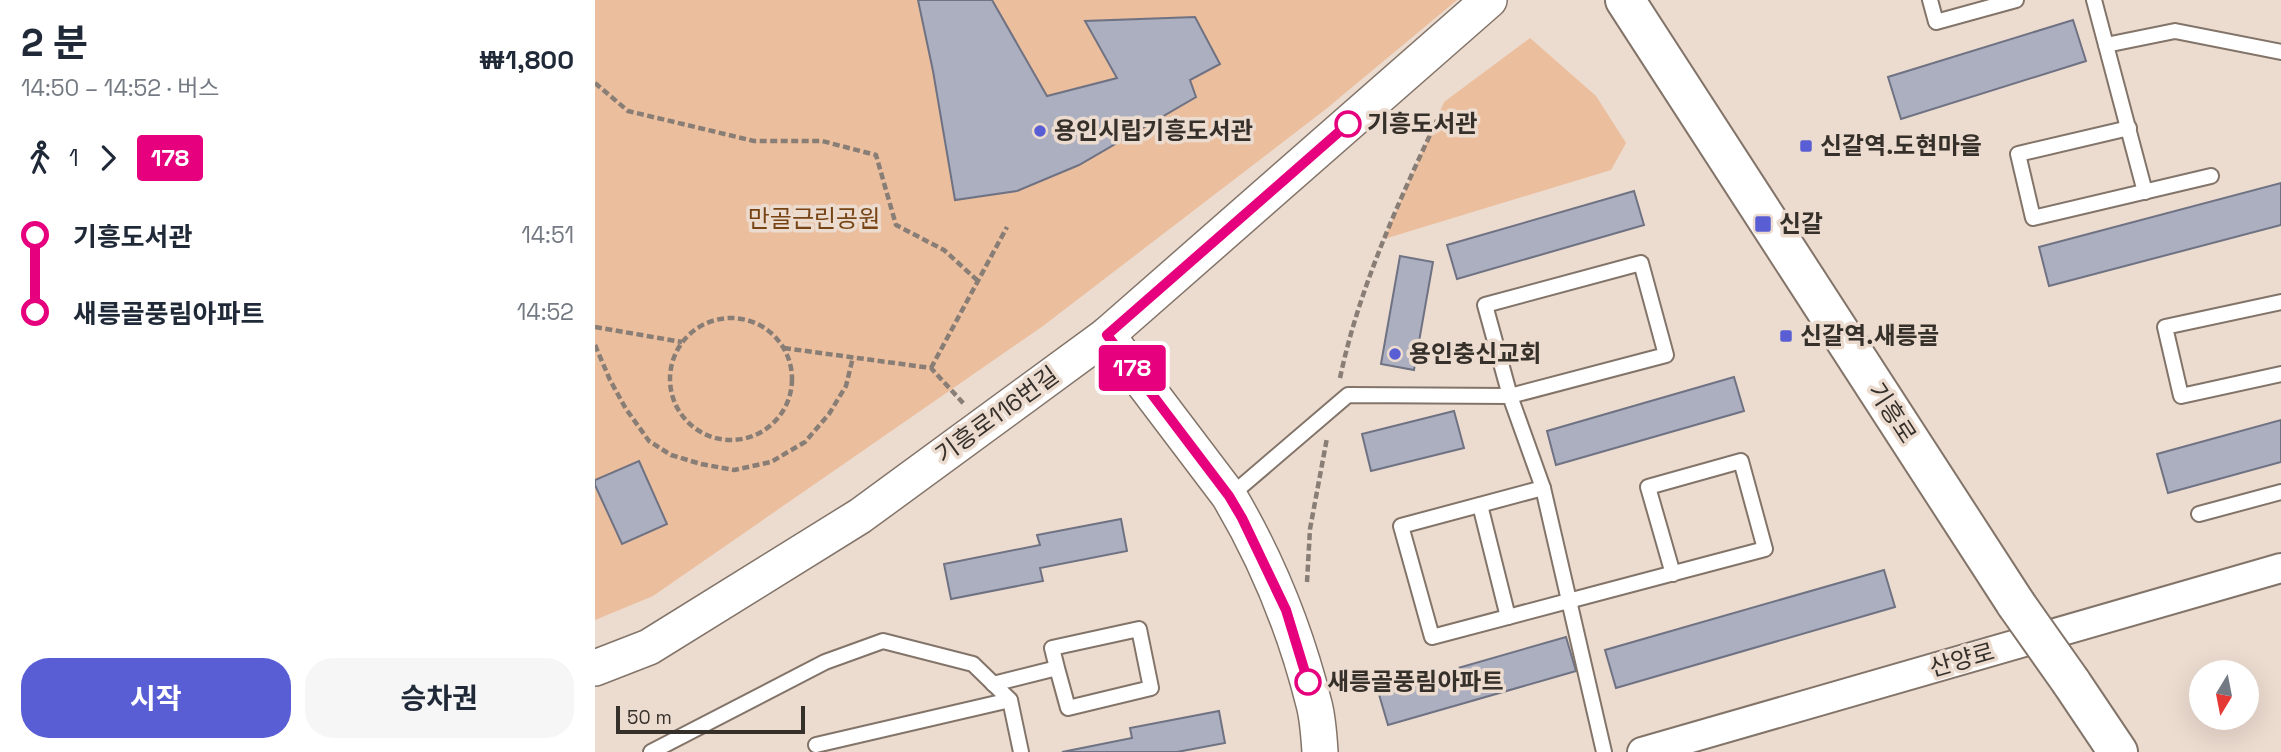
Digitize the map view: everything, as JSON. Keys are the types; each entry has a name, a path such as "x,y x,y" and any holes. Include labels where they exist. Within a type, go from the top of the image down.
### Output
{"main road":[{"name":"기흥로","path":"1625,0 2016,604 2118,752"}],"street":[{"name":"기흥로116번길","path":"595,668 649,647 848,523 1107,335 1489,0"},
{"path":"1107,335 1229,496 1242,518 1286,610 1315,706 1320,752"},
{"name":"산양로","path":"1642,752 2281,568"}],"lane":[{"path":"1930,0 1936,22 2016,0"},
{"path":"2094,0 2145,192"},
{"path":"2106,45 2175,31 2281,52"},
{"path":"2129,128 2018,154 2033,218 2211,176"},
{"path":"1229,496 1348,395 1510,397 1666,355 1641,263 1485,305 1510,397 1543,488 1604,752"},
{"path":"2281,302 2165,327 2181,397 2281,374"},
{"path":"1543,488 1401,526 1431,637 1673,574 1765,549 1741,461 1648,487 1673,574"},
{"path":"2199,514 2281,492"},
{"path":"1481,505 1508,617"},
{"path":"1139,629 1151,688 1068,708 1058,668 1052,648 1139,629"},
{"path":"651,752 825,662 883,641 973,664 1010,700 1021,752"},
{"path":"993,684 1058,668"},
{"path":"816,746 1010,700"}],"path":[{"path":"595,83 628,111 754,141 822,141 876,155 896,225 944,250 978,281"},
{"path":"1307,582 1310,529 1345,354 1370,275 1404,190 1437,120"},
{"path":"931,368 1007,227"},
{"path":"736,317 764,327 785,348 791,367 792,387 786,406 774,422 758,434 739,439 719,438 699,431 684,418 674,400 670,380 673,360 682,342 697,328 715,319 736,317"},
{"path":"595,327 682,342"},
{"path":"595,345 626,409 649,441 671,456 734,470 771,462 805,442 829,414 846,386 853,357"},
{"path":"785,348 931,368 983,426"}],"green space":[{"name":"만골근린공원","path":"595,0 1457,0 1326,109 1043,326 653,596 595,620"},
{"path":"1530,38 1596,96 1626,143 1611,170 1384,239 1444,102"}],"building":[{"name":"용인시립기흥도서관","path":"918,0 992,0 1047,96 1117,78 1085,21 1195,17 1220,64 1190,80 1196,97 1079,165 1017,191 955,200"},
{"path":"2073,20 2086,61 1901,119 1888,77"},
{"path":"2281,183 2281,225 2049,286 2039,247"},
{"path":"1634,191 1644,225 1457,279 1447,245"},
{"path":"1400,256 1433,262 1414,370 1381,364"},
{"path":"1734,377 1744,411 1556,465 1547,431"},
{"path":"1454,411 1464,448 1371,471 1362,434"},
{"path":"2281,420 2281,462 2168,493 2157,454"},
{"path":"639,461 667,524 622,544 595,480"},
{"path":"1121,519 1127,551 1040,568 1043,581 951,599 944,564 1040,545 1037,535"},
{"path":"1884,570 1895,607 1616,688 1605,650"},
{"path":"1566,637 1576,671 1388,725 1378,691"},
{"path":"1219,711 1225,743 1177,752 1062,752 1132,738 1130,728"}],"bus line":[{"name":"178","path":"1308,682 1286,610 1242,518 1229,496 1107,335 1348,124"}],"place":[{"name":"기흥도서관","path":"1348,124"},
{"name":"용인시립기흥도서관","path":"1040,131"},
{"name":"신갈역.도현마을","path":"1806,146"},
{"name":"신갈","path":"1763,224"},
{"name":"신갈역.새릉골","path":"1786,336"},
{"name":"용인충신교회","path":"1395,354"},
{"name":"새릉골풍림아파트","path":"1308,682"}]}
